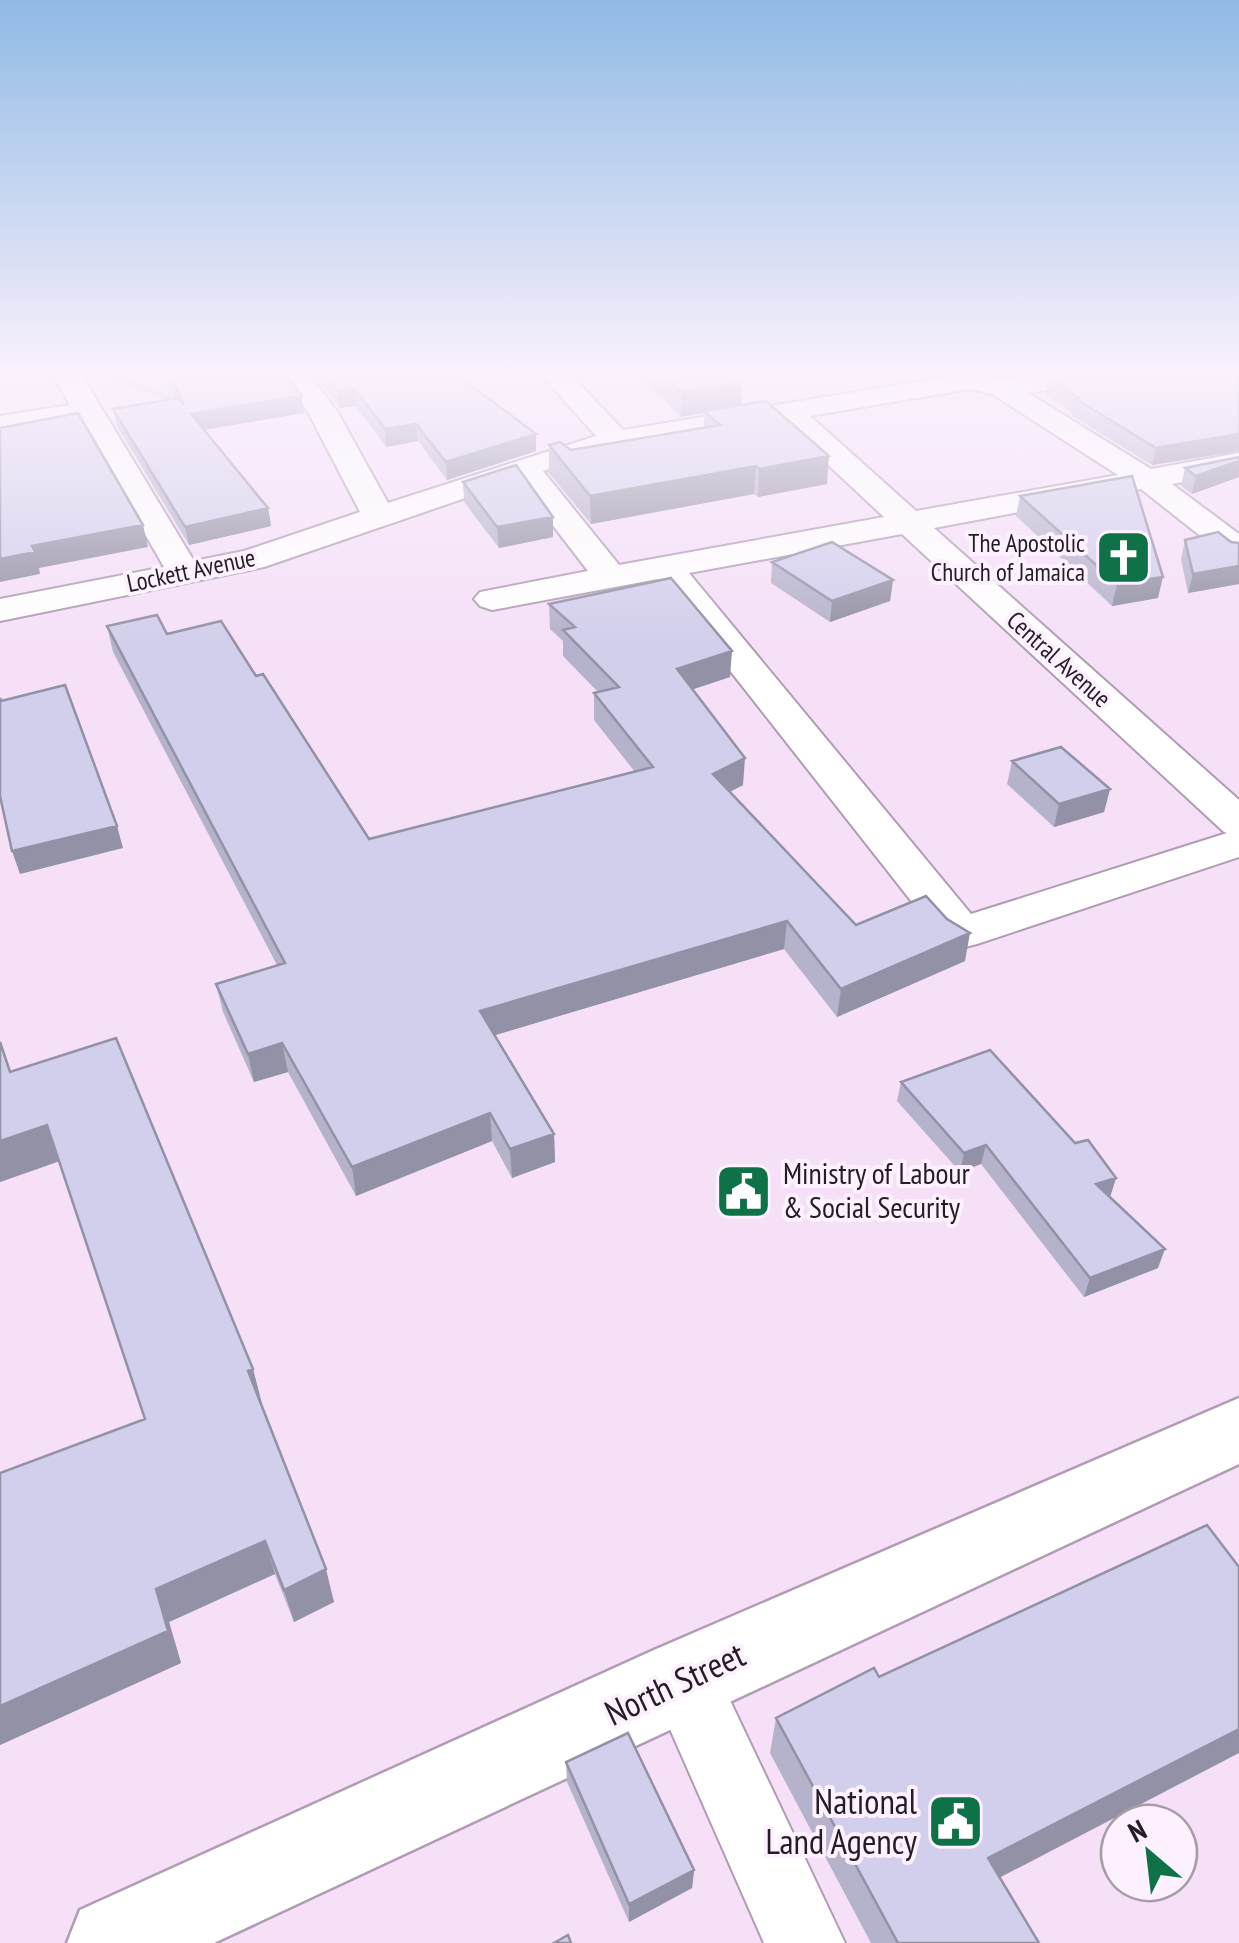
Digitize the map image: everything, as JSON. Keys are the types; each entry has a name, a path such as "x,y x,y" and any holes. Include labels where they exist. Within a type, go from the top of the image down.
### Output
{"street":[{"path":"120,462 184,573"},
{"path":"349,462 378,515"},
{"name":"Lockett Avenue","path":"0,610 252,560 542,462"},
{"name":"Central Avenue","path":"842,462 1239,822"},
{"path":"1119,462 1239,550"},
{"path":"492,599 1239,462"},
{"path":"524,467 612,578"},
{"path":"667,568 961,933 1239,843"},
{"name":"North Street","path":"113,1943 684,1680 1236,1438"},
{"path":"684,1680 804,1943"}],"building":[{"path":"0,462 106,462 143,525 32,546 35,552 0,559"},
{"path":"145,462 230,462 268,508 185,527"},
{"path":"562,462 798,462 759,469 756,466 590,496"},
{"path":"1216,462 1237,462 1196,476 1185,468"},
{"path":"516,465 553,517 497,527 463,482"},
{"path":"1132,476 1163,577 1117,584 1020,496"},
{"path":"1218,532 1239,543 1239,566 1193,574 1185,540"},
{"path":"832,542 893,580 832,601 772,562"},
{"path":"671,578 732,651 677,669 745,758 713,774 856,925 926,896 947,919 970,933 841,989 787,921 480,1011 554,1134 510,1149 490,1113 352,1167 282,1043 248,1054 216,984 285,963 107,626 157,615 167,634 221,621 256,676 263,674 369,839 653,767 594,693 619,687 563,630 575,627 549,604"},
{"path":"65,685 117,826 12,851 0,796 0,698 1,701"},
{"path":"1061,747 1110,789 1059,804 1012,761"},
{"path":"116,1038 253,1369 248,1371 326,1569 284,1590 265,1541 156,1589 168,1631 0,1706 0,1473 145,1419 47,1125 0,1141 0,1042 10,1072"},
{"path":"990,1050 1075,1143 1088,1140 1116,1178 1096,1184 1165,1249 1090,1278 986,1145 964,1153 901,1082"},
{"name":"National Land Agency","path":"1207,1525 1239,1567 1239,1729 988,1858 1039,1943 898,1943 776,1718 874,1668 879,1677"},
{"path":"628,1733 694,1870 629,1904 566,1762"},
{"path":"568,1935 571,1943 554,1943"}],"place":[{"name":"The Apostolic Church of Jamaica","path":"1124,557"},
{"name":"Ministry of Labour & Social Security","path":"744,1191"},
{"name":"National Land Agency","path":"956,1822"}]}
